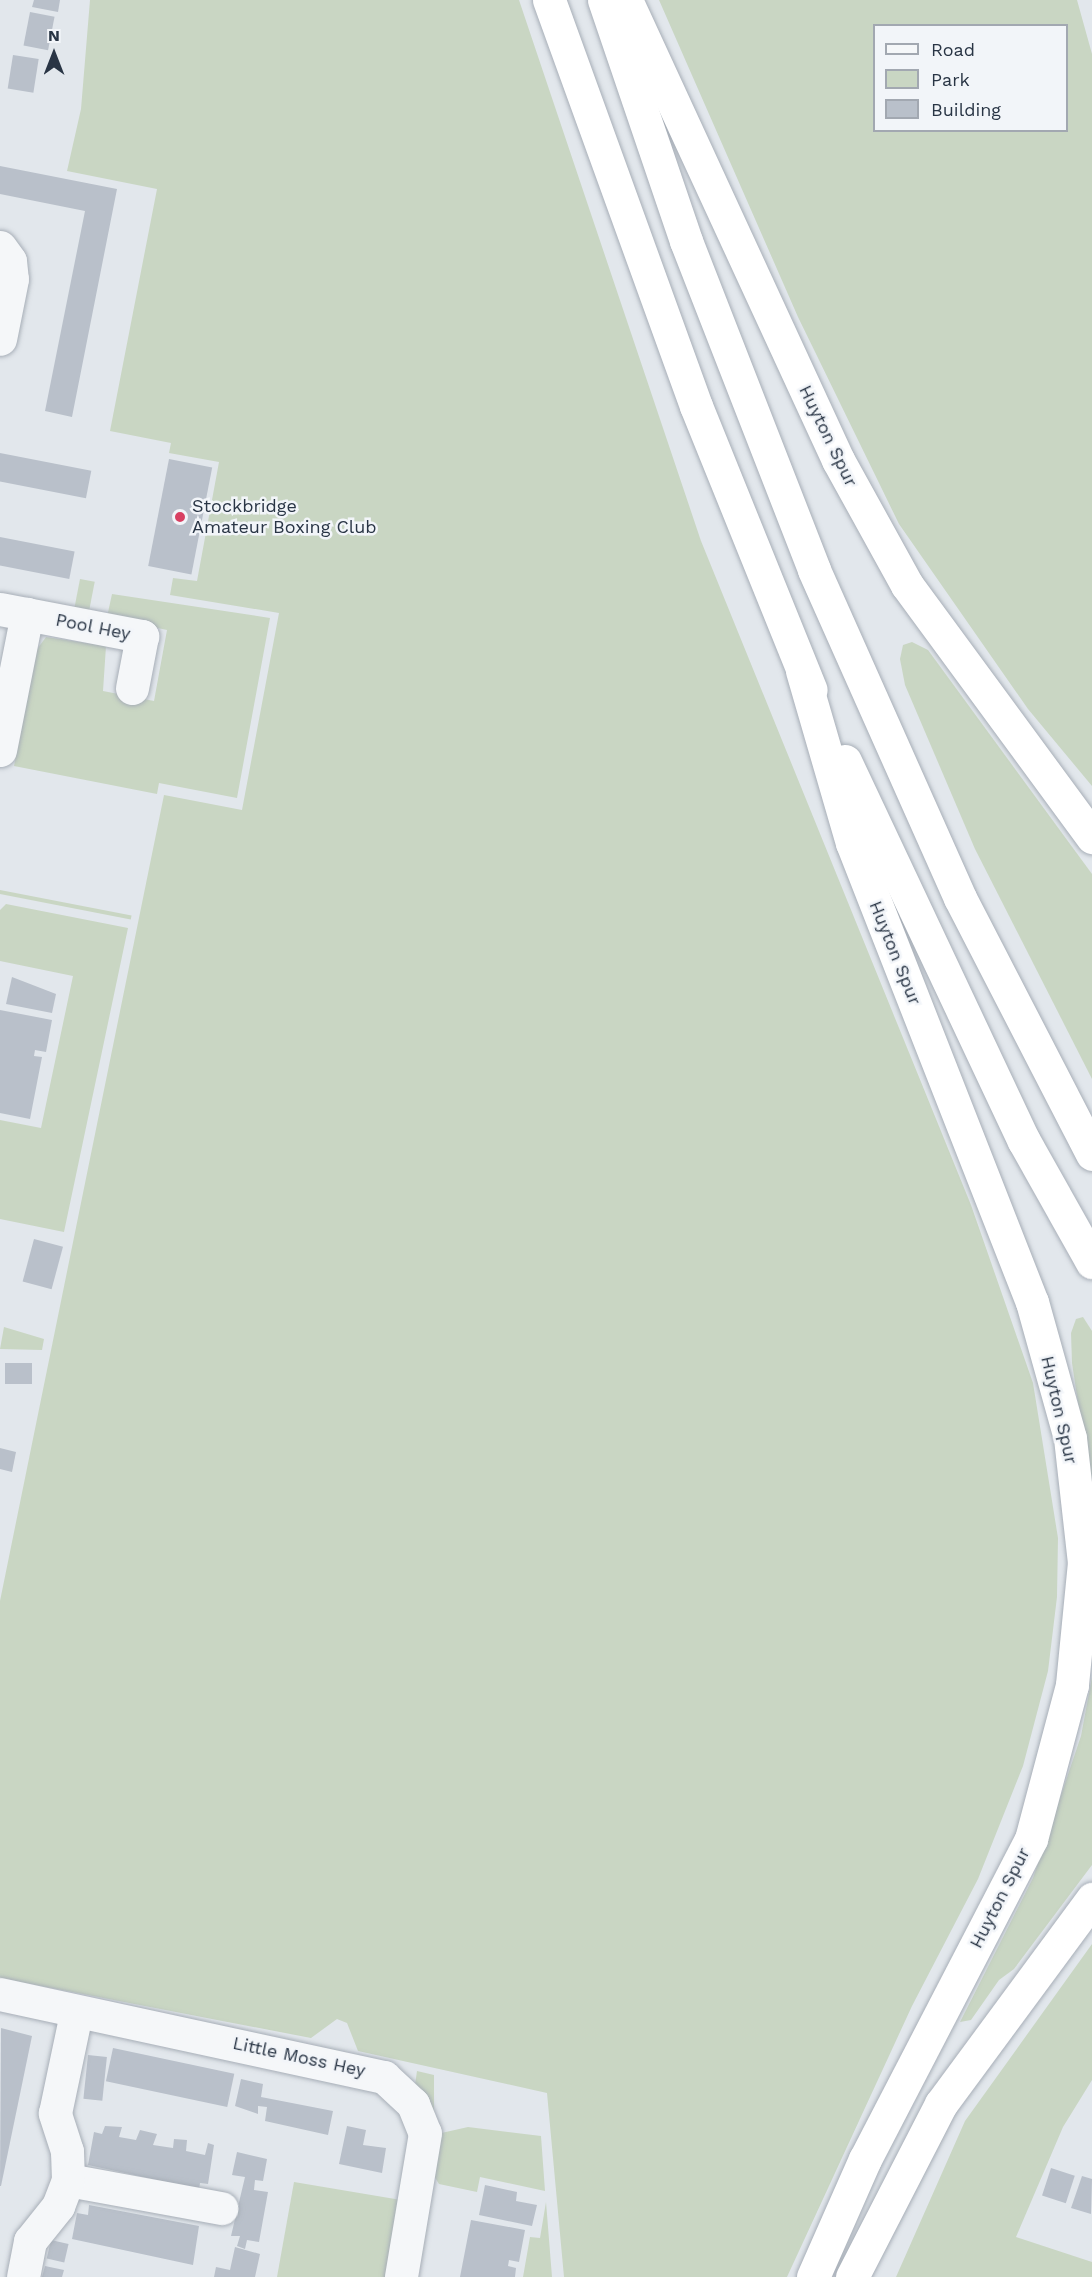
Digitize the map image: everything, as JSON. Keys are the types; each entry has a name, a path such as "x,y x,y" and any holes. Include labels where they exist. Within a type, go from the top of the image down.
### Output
{"highway":[{"path":"549,0 696,406 802,671 1024,1142 1092,1262"},
{"path":"604,0 690,252 814,570 960,898 1092,1154"},
{"name":"Huyton Spur","path":"626,0 838,460 907,585 1092,837"},
{"name":"Huyton Spur","path":"802,671 852,843 1032,1302 1070,1438 1084,1562 1072,1685 1031,1839 865,2159 813,2277"},
{"path":"852,2277 941,2103 1092,1899"}],"street":[{"path":"0,247 10,261 12,279 0,339"},
{"name":"Pool Hey","path":"0,750 14,611 142,636 132,688"},
{"name":"Little Moss Hey","path":"0,1994 76,2013 356,2068 401,2089 421,2118 426,2147 401,2277"},
{"path":"23,2277 30,2241 58,2206 68,2180 67,2151 55,2113 76,2013"},
{"path":"68,2180 220,2210"}],"green space":[{"path":"90,0 519,0 701,541 971,1205 1033,1383 1058,1538 1057,1597 1048,1671 1023,1766 978,1879 912,2006 787,2277 564,2277 547,2093 358,2051 347,2023 337,2019 311,2038 0,1978 0,1601 164,795 242,810 279,613 170,595 173,578 197,581 219,462 169,453 171,443 110,431 157,189 67,171 81,109"},
{"path":"659,0 1077,0 1092,54 1092,786 1028,709 899,524 798,317"},
{"path":"80,579 95,582 88,614 74,611"},
{"path":"112,594 270,618 237,798 159,783 157,794 14,766 35,652 46,637 106,646 103,691 154,701 167,630 107,617"},
{"path":"912,642 928,650 1092,874 1092,1079 975,849 905,685 900,659 903,645"},
{"path":"0,890 132,916 131,919 0,894"},
{"path":"6,904 128,928 64,1232 0,1219 0,1120 41,1128 73,976 0,961 0,910"},
{"path":"1083,1317 1092,1331 1092,1496 1072,1363 1071,1333 1076,1319"},
{"path":"4,1327 44,1339 42,1350 0,1349"},
{"path":"1092,1677 1092,1865 1014,1969 999,1980 971,2020 960,2022 1033,1878 1081,1736"},
{"path":"1092,1944 1092,2080 1063,2127 1016,2237 1092,2262 1092,2277 896,2277 965,2121"},
{"path":"417,2071 434,2075 434,2117 415,2085"},
{"path":"468,2127 541,2136 545,2191 480,2177 477,2192 439,2184 434,2176 437,2134"},
{"path":"294,2182 401,2200 386,2277 277,2277"},
{"path":"546,2202 552,2277 523,2277 530,2237 540,2238"}],"building":[{"path":"34,0 60,0 58,12 32,7"},
{"path":"30,12 55,17 48,50 24,45"},
{"path":"13,55 39,59 33,93 8,89"},
{"path":"0,166 117,189 72,417 45,411 85,211 0,194"},
{"path":"0,453 91,471 86,498 0,482"},
{"name":"Stockbridge Amateur Boxing Club","path":"169,459 212,467 191,574 148,566"},
{"path":"0,537 75,552 69,579 0,566"},
{"path":"12,977 56,994 52,1013 6,1004"},
{"path":"0,1010 52,1020 46,1052 35,1050 34,1056 42,1057 30,1119 0,1113"},
{"path":"34,1239 63,1247 52,1289 23,1282"},
{"path":"5,1363 32,1363 32,1384 5,1384"},
{"path":"0,1448 16,1452 12,1472 0,1469"},
{"path":"1,2028 32,2036 0,2186"},
{"path":"113,2048 234,2074 227,2107 106,2081"},
{"path":"88,2055 107,2057 102,2101 83,2099"},
{"path":"241,2079 263,2084 261,2097 333,2111 328,2135 265,2121 267,2107 258,2106 258,2114 235,2106"},
{"path":"105,2126 122,2127 119,2137 136,2140 140,2130 157,2134 153,2145 173,2148 174,2139 187,2140 186,2151 205,2155 208,2143 214,2145 208,2184 200,2183 199,2189 88,2165 94,2132 102,2134"},
{"path":"347,2126 366,2130 363,2145 386,2148 382,2173 339,2164"},
{"path":"237,2152 267,2159 263,2181 255,2180 254,2190 268,2192 259,2242 247,2240 245,2249 237,2246 240,2236 231,2236 245,2177 232,2175"},
{"path":"1051,2168 1075,2176 1066,2203 1042,2196"},
{"path":"1082,2176 1092,2179 1091,2214 1071,2208"},
{"path":"485,2185 517,2192 516,2201 537,2205 532,2226 479,2215"},
{"path":"89,2205 199,2226 193,2265 72,2239 77,2213 88,2215"},
{"path":"471,2220 525,2230 519,2262 509,2260 508,2266 516,2268 515,2277 460,2277"},
{"path":"51,2240 69,2244 64,2263 47,2259"},
{"path":"235,2247 260,2254 255,2277 214,2277 216,2267 230,2270"},
{"path":"45,2266 64,2270 62,2277 42,2277"}],"place":[{"name":"Stockbridge Amateur Boxing Club","path":"180,517"}]}
